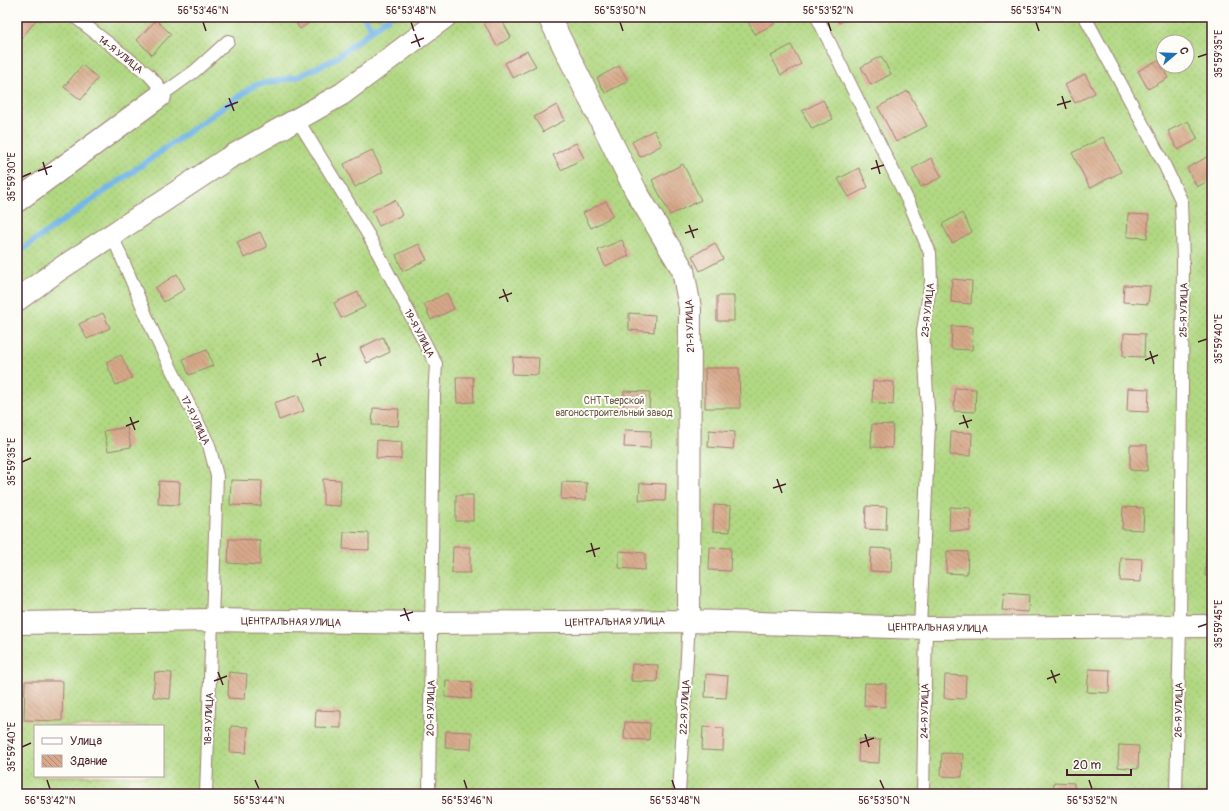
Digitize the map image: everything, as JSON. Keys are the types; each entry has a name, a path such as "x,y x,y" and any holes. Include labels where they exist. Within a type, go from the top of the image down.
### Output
{"street":[{"path":"17,300 227,159 342,94 445,17"},
{"name":"21-Я УЛИЦА","path":"549,17 636,191 683,270 690,308 689,621"},
{"path":"17,201 160,96"},
{"name":"ЦЕНТРАЛЬНАЯ УЛИЦА","path":"17,623 211,620 432,623 689,621 923,628 1212,626"}],"lane":[{"name":"14-Я УЛИЦА","path":"75,17 148,74 158,85 160,96"},
{"name":"23-Я УЛИЦА","path":"817,17 910,205 930,253 931,281 923,331 929,425 923,628"},
{"name":"25-Я УЛИЦА","path":"1085,17 1162,160 1181,200 1184,262 1180,627"},
{"path":"160,96 195,72 228,41"},
{"name":"19-Я УЛИЦА","path":"298,119 369,236 436,364 434,396 432,623"},
{"name":"17-Я УЛИЦА","path":"112,235 155,336 208,445 217,476 211,620"},
{"name":"18-Я УЛИЦА","path":"206,794 211,620"},
{"name":"22-Я УЛИЦА","path":"680,794 689,621"},
{"name":"20-Я УЛИЦА","path":"429,794 432,623"},
{"name":"26-Я УЛИЦА","path":"1176,794 1180,627"},
{"name":"24-Я УЛИЦА","path":"923,628 923,794"}],"green space":[{"name":"СНТ Тверской вагоностроительный завод","path":"17,17 1212,17 1212,794 17,794"}],"building":[{"path":"17,17 35,17 37,19 20,40 17,38"},
{"path":"292,17 312,17 314,19 300,29"},
{"path":"494,17 500,17 511,37 497,46 484,23"},
{"path":"745,17 771,17 774,24 755,34"},
{"path":"836,17 850,17 839,23"},
{"path":"156,20 171,34 152,55 137,40"},
{"path":"791,45 801,64 781,75 771,56"},
{"path":"527,51 536,66 513,78 505,63"},
{"path":"881,56 891,74 871,85 861,67"},
{"path":"1155,62 1155,74 1166,74 1168,78 1148,89 1138,71"},
{"path":"82,65 98,78 81,100 64,87"},
{"path":"619,66 628,81 605,93 597,78"},
{"path":"1085,74 1095,93 1075,103 1065,85"},
{"path":"908,91 927,126 896,142 878,107"},
{"path":"823,100 833,119 812,129 802,111"},
{"path":"557,105 565,120 543,132 534,117"},
{"path":"1188,121 1198,139 1178,150 1168,131"},
{"path":"654,130 662,145 640,157 632,142"},
{"path":"1103,137 1121,172 1090,188 1072,153"},
{"path":"576,143 584,158 561,170 553,155"},
{"path":"372,150 383,172 355,187 344,164"},
{"path":"1207,157 1212,166 1212,179 1197,187 1187,168"},
{"path":"931,158 942,177 921,187 912,169"},
{"path":"683,164 701,200 670,215 652,180"},
{"path":"859,168 868,187 849,197 838,179"},
{"path":"395,200 402,215 379,226 372,211"},
{"path":"606,201 613,216 591,228 583,213"},
{"path":"962,213 972,232 952,243 942,224"},
{"path":"1128,214 1149,215 1147,238 1127,237"},
{"path":"260,232 267,247 244,258 237,242"},
{"path":"622,240 629,256 605,266 598,250"},
{"path":"715,243 723,259 700,271 692,256"},
{"path":"419,244 427,260 403,271 396,255"},
{"path":"177,274 185,289 164,302 155,288"},
{"path":"952,279 972,281 971,304 951,302"},
{"path":"1124,285 1150,286 1148,304 1123,302"},
{"path":"358,292 365,307 341,318 334,303"},
{"path":"447,293 454,309 431,320 424,304"},
{"path":"1208,293 1212,293 1212,316 1207,316"},
{"path":"717,296 734,296 734,321 717,321"},
{"path":"103,313 110,328 87,339 79,324"},
{"path":"629,313 655,315 654,332 629,330"},
{"path":"952,326 973,327 972,350 951,349"},
{"path":"1124,333 1145,334 1144,357 1123,356"},
{"path":"383,337 390,352 367,363 360,348"},
{"path":"207,350 213,366 189,375 183,359"},
{"path":"121,355 132,378 116,385 106,362"},
{"path":"513,357 539,358 538,375 512,374"},
{"path":"1209,359 1212,359 1212,382 1208,381"},
{"path":"705,368 739,368 740,408 705,408"},
{"path":"456,377 473,377 474,402 457,403"},
{"path":"873,381 894,382 893,405 872,403"},
{"path":"955,388 976,389 975,412 954,411"},
{"path":"1128,388 1149,389 1148,412 1127,411"},
{"path":"624,391 650,392 649,409 623,408"},
{"path":"298,395 304,411 279,420 274,403"},
{"path":"373,408 399,409 398,426 372,425"},
{"path":"872,424 893,425 892,448 871,447"},
{"path":"127,427 131,447 108,451 104,431"},
{"path":"625,430 651,431 650,448 624,447"},
{"path":"709,430 735,432 733,449 708,447"},
{"path":"951,432 972,433 971,456 950,455"},
{"path":"377,440 402,442 401,459 376,458"},
{"path":"1130,445 1147,445 1147,471 1130,470"},
{"path":"323,479 341,480 340,506 323,505"},
{"path":"231,480 262,481 261,506 230,505"},
{"path":"159,481 180,482 179,505 158,504"},
{"path":"562,482 587,483 586,500 561,499"},
{"path":"640,483 666,484 665,501 639,500"},
{"path":"456,495 473,495 473,521 456,521"},
{"path":"714,505 731,506 730,532 713,531"},
{"path":"866,506 887,507 886,530 865,529"},
{"path":"950,507 971,508 970,531 949,530"},
{"path":"1123,507 1144,508 1143,530 1122,529"},
{"path":"344,532 369,533 369,550 343,549"},
{"path":"229,539 260,540 260,565 228,563"},
{"path":"453,547 470,547 470,573 452,573"},
{"path":"710,547 731,548 730,571 709,570"},
{"path":"871,548 892,549 891,572 870,571"},
{"path":"619,551 645,553 645,570 619,568"},
{"path":"947,551 968,552 967,574 946,573"},
{"path":"1206,553 1212,553 1212,576 1205,576"},
{"path":"1121,558 1142,559 1141,582 1120,581"},
{"path":"1004,593 1029,595 1028,612 1002,610"},
{"path":"632,664 658,665 657,682 631,681"},
{"path":"1089,669 1110,670 1109,693 1087,692"},
{"path":"155,672 172,673 170,699 153,697"},
{"path":"229,672 247,674 245,699 228,698"},
{"path":"706,674 728,676 726,698 705,697"},
{"path":"945,675 966,676 965,699 944,698"},
{"path":"446,680 472,682 471,699 445,697"},
{"path":"25,681 63,681 62,721 24,720"},
{"path":"865,683 886,684 885,707 864,706"},
{"path":"316,710 341,711 341,728 315,727"},
{"path":"625,722 650,723 649,740 624,739"},
{"path":"231,726 248,727 246,753 230,752"},
{"path":"703,727 724,728 723,751 702,750"},
{"path":"446,731 472,732 471,749 445,748"},
{"path":"859,739 880,740 879,763 858,762"},
{"path":"1119,745 1139,746 1138,769 1118,767"},
{"path":"942,753 963,754 962,777 941,776"},
{"path":"1054,782 1074,783 1074,794 1053,794"}],"waterway":[{"path":"364,17 372,29"},
{"path":"17,253 255,85 297,77 333,60 389,17"}]}
